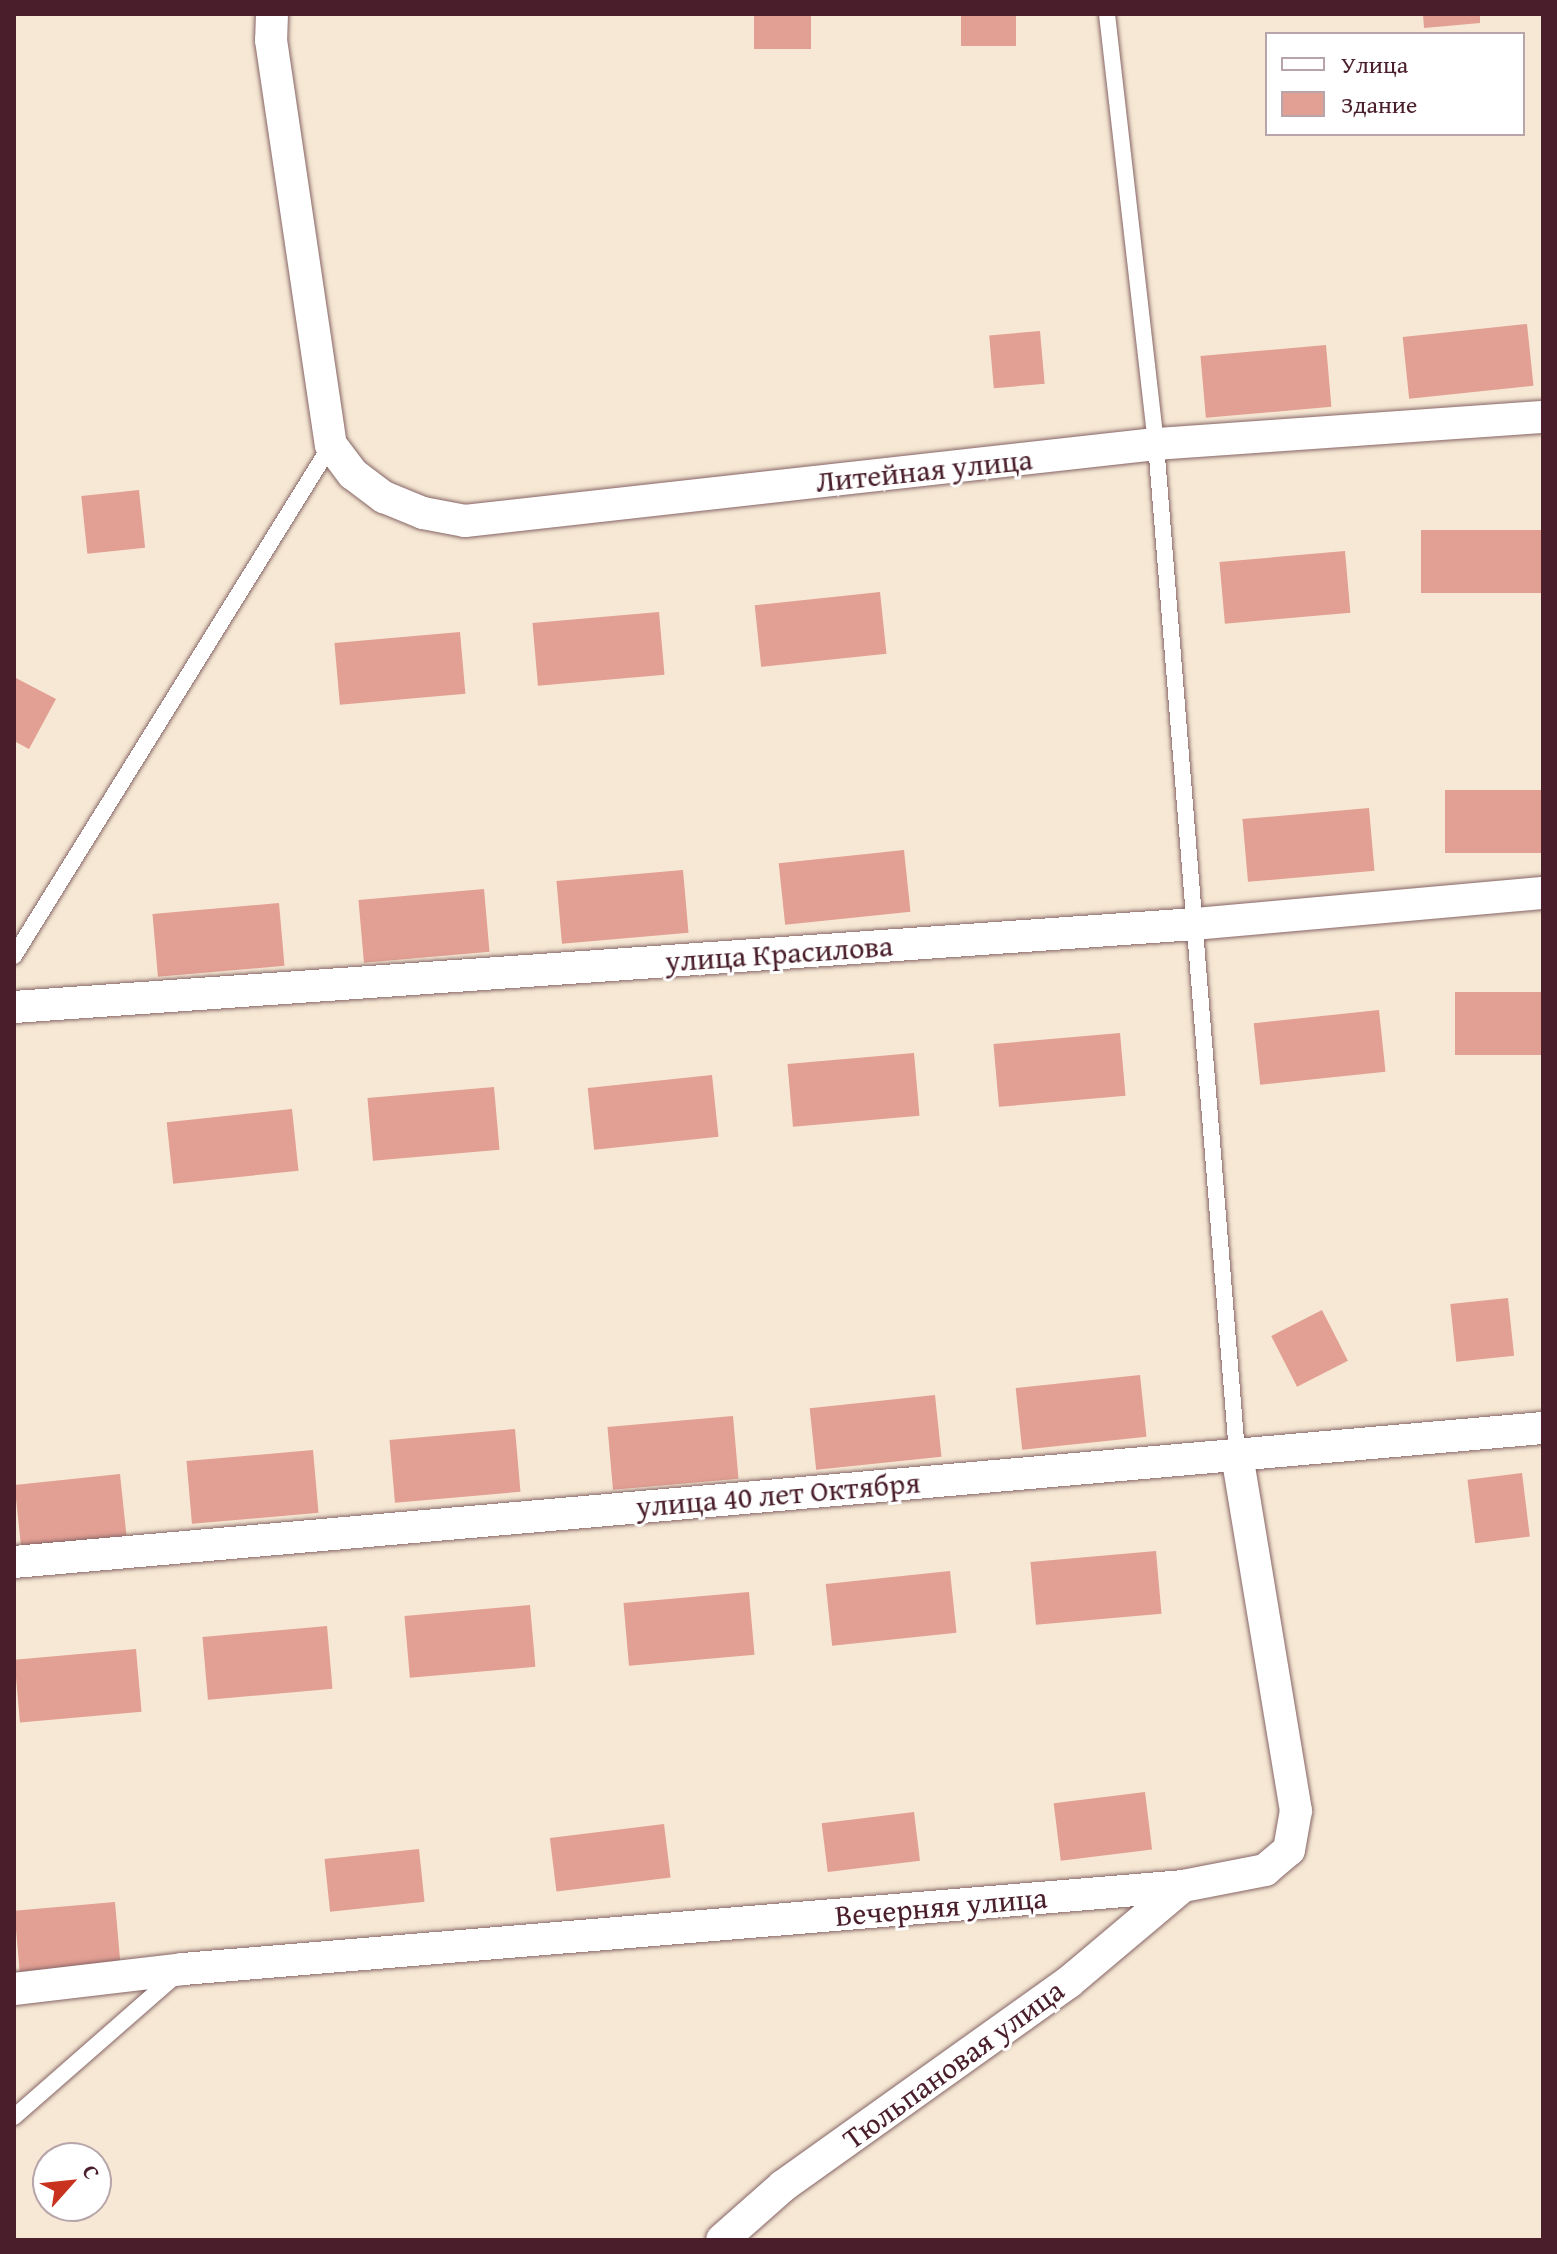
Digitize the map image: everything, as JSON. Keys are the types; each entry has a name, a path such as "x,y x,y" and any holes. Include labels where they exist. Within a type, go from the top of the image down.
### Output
{"street":[{"path":"272,14 271,40 331,445"},
{"name":"Литейная улица","path":"331,445 353,474 384,497 423,513 465,521 1156,444 1543,417"},
{"name":"улица Красилова","path":"14,1007 1195,924 1543,893"},
{"name":"улица 40 лет Октября","path":"14,1562 1543,1428"},
{"name":"Вечерняя улица","path":"14,1989 183,1969 1183,1886 1265,1870 1289,1850 1296,1811 1237,1453"},
{"name":"Тюльпановая улица","path":"722,2240 783,2186 1069,1982 1183,1886"}],"lane":[{"path":"1107,14 1156,444 1237,1453"},
{"path":"14,956 331,445"},
{"path":"14,2117 183,1969"}],"building":[{"path":"754,14 811,14 811,49 754,49"},
{"path":"961,14 1016,14 1016,46 961,46"},
{"path":"1423,14 1480,14 1480,23 1424,28"},
{"path":"1527,324 1533,386 1409,399 1403,337"},
{"path":"1040,331 1045,384 994,388 989,335"},
{"path":"1326,345 1331,407 1206,418 1200,356"},
{"path":"139,490 145,548 87,554 81,496"},
{"path":"1421,530 1543,530 1543,593 1421,593"},
{"path":"1345,551 1350,613 1225,624 1219,562"},
{"path":"880,592 886,654 761,667 755,605"},
{"path":"659,612 664,675 538,686 532,623"},
{"path":"460,632 465,694 340,705 334,643"},
{"path":"14,677 56,699 29,749 14,741"},
{"path":"1445,790 1543,790 1543,853 1445,853"},
{"path":"1369,808 1374,871 1248,882 1242,819"},
{"path":"904,850 910,912 785,925 779,863"},
{"path":"683,870 688,933 562,944 556,881"},
{"path":"484,889 489,952 364,963 358,900"},
{"path":"279,903 284,966 158,977 152,914"},
{"path":"1455,992 1543,992 1543,1055 1455,1055"},
{"path":"1379,1010 1385,1072 1260,1085 1254,1023"},
{"path":"1120,1033 1125,1096 999,1107 993,1044"},
{"path":"914,1053 919,1116 793,1127 787,1064"},
{"path":"712,1075 718,1137 594,1150 588,1088"},
{"path":"494,1087 499,1150 373,1161 367,1098"},
{"path":"292,1109 298,1171 173,1184 167,1122"},
{"path":"1508,1298 1514,1356 1456,1362 1450,1304"},
{"path":"1322,1310 1348,1361 1297,1387 1271,1336"},
{"path":"1140,1375 1146,1437 1022,1450 1016,1388"},
{"path":"935,1395 941,1457 816,1470 810,1408"},
{"path":"733,1416 738,1479 613,1490 607,1427"},
{"path":"515,1429 520,1492 395,1503 389,1440"},
{"path":"313,1450 318,1513 192,1524 186,1461"},
{"path":"1522,1473 1530,1537 1475,1543 1467,1480"},
{"path":"120,1474 126,1536 21,1547 15,1485"},
{"path":"1156,1551 1161,1614 1036,1625 1030,1562"},
{"path":"950,1571 956,1633 832,1646 826,1584"},
{"path":"749,1592 754,1655 629,1666 623,1603"},
{"path":"530,1605 535,1667 410,1678 404,1616"},
{"path":"327,1626 332,1689 208,1700 202,1637"},
{"path":"136,1649 141,1712 20,1722 14,1660"},
{"path":"1145,1792 1152,1850 1061,1861 1054,1803"},
{"path":"914,1812 920,1861 828,1872 822,1823"},
{"path":"664,1824 671,1878 556,1892 550,1838"},
{"path":"419,1849 425,1902 330,1912 325,1859"},
{"path":"115,1902 120,1965 20,1974 14,1911"}]}
